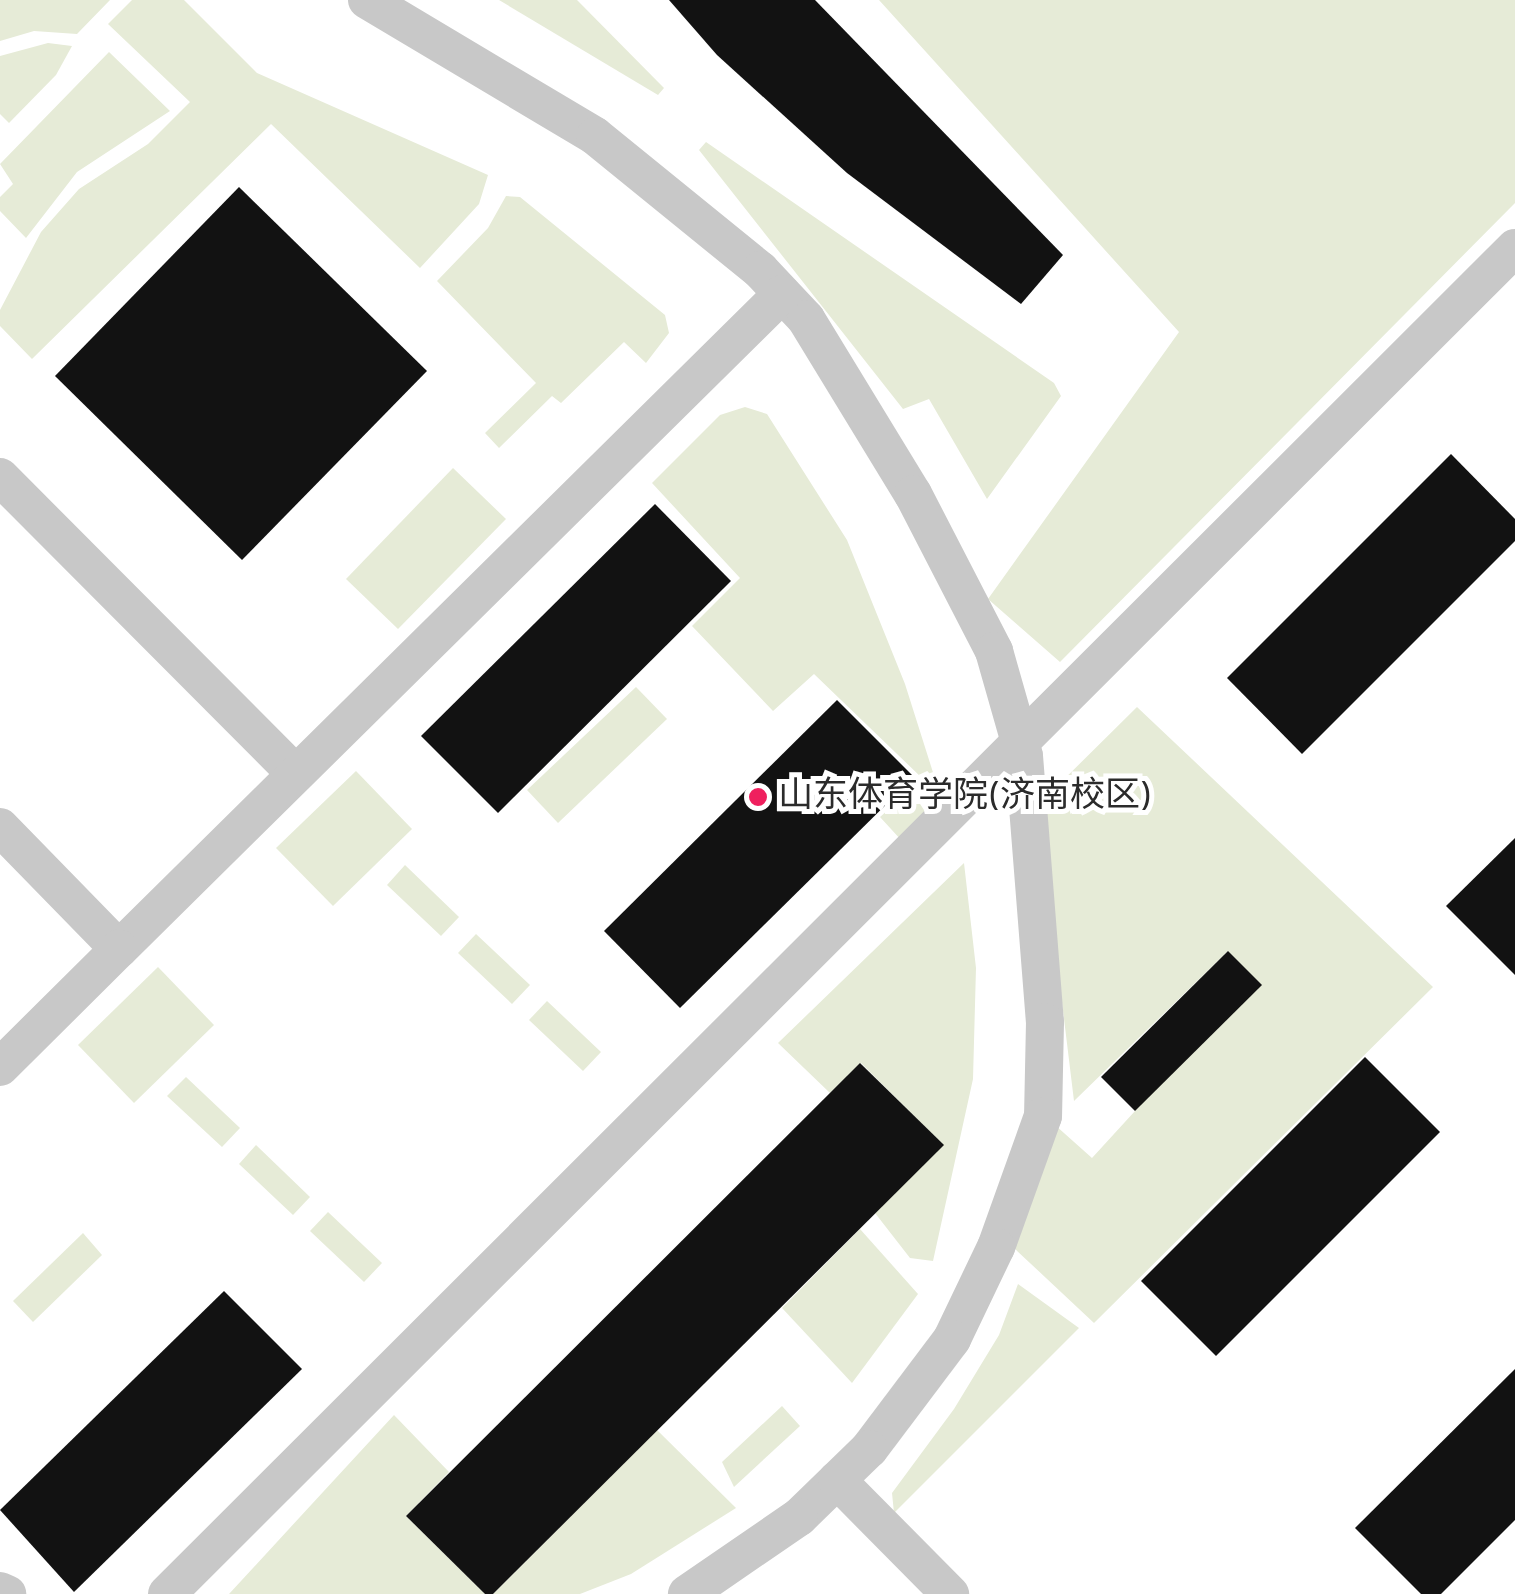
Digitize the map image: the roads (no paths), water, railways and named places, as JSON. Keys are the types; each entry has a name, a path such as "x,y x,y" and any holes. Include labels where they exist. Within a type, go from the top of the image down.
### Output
{"street":[{"path":"367,0 595,136 782,294 806,319 913,494 994,651 1020,742 1045,1022 1043,1116 996,1246 952,1338 869,1449 799,1517 687,1594"},
{"path":"167,1594 1515,248"},
{"path":"0,1067 782,294"},
{"path":"0,477 296,774"},
{"path":"0,827 119,949"},
{"path":"837,1480 950,1594"}],"place":[{"name":"山东体育学院(济南校区)","path":"758,797"}]}
